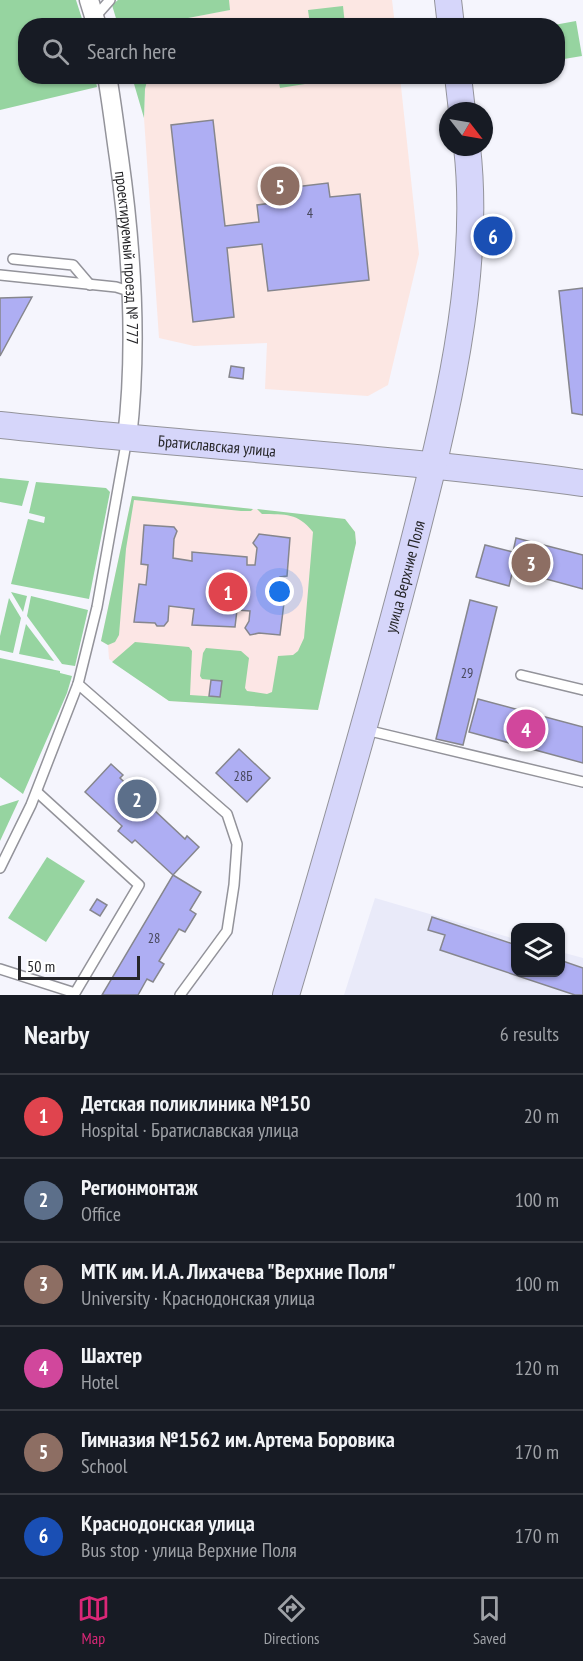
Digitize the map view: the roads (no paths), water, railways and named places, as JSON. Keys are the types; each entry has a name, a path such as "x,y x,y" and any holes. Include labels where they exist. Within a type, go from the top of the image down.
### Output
{"main road":[{"path":"448,0 450,18"},
{"path":"459,84 461,102"},
{"name":"улица Верхние Поля","path":"286,995 364,729 444,421 460,325 467,265 470,171 468,156"},
{"name":"Братиславская улица","path":"0,424 127,438 433,465 583,483"}],"street":[{"name":"проектируемый проезд № 777","path":"108,84 125,203 132,292 133,393 127,438"}],"lane":[{"path":"94,14 110,0"},
{"path":"13,259 73,266 90,285"},
{"path":"0,275 116,287 132,292"},
{"path":"0,868 22,827 37,792 78,684 97,607 127,438"},
{"path":"521,675 583,690"},
{"path":"78,684 226,814 237,844 227,931 180,995"},
{"path":"364,729 583,782"},
{"path":"0,969 75,993 139,885 37,792"}],"place":[{"name":"Гимназия №1562 им. Артема Боровика","path":"280,186"},
{"name":"Краснодонская улица","path":"493,236"},
{"name":"МТК им. И.А. Лихачева \"Верхние Поля\"","path":"531,563"},
{"name":"Детская поликлиника №150","path":"228,592"},
{"name":"Шахтер","path":"526,729"},
{"name":"Регионмонтаж","path":"137,799"}]}
